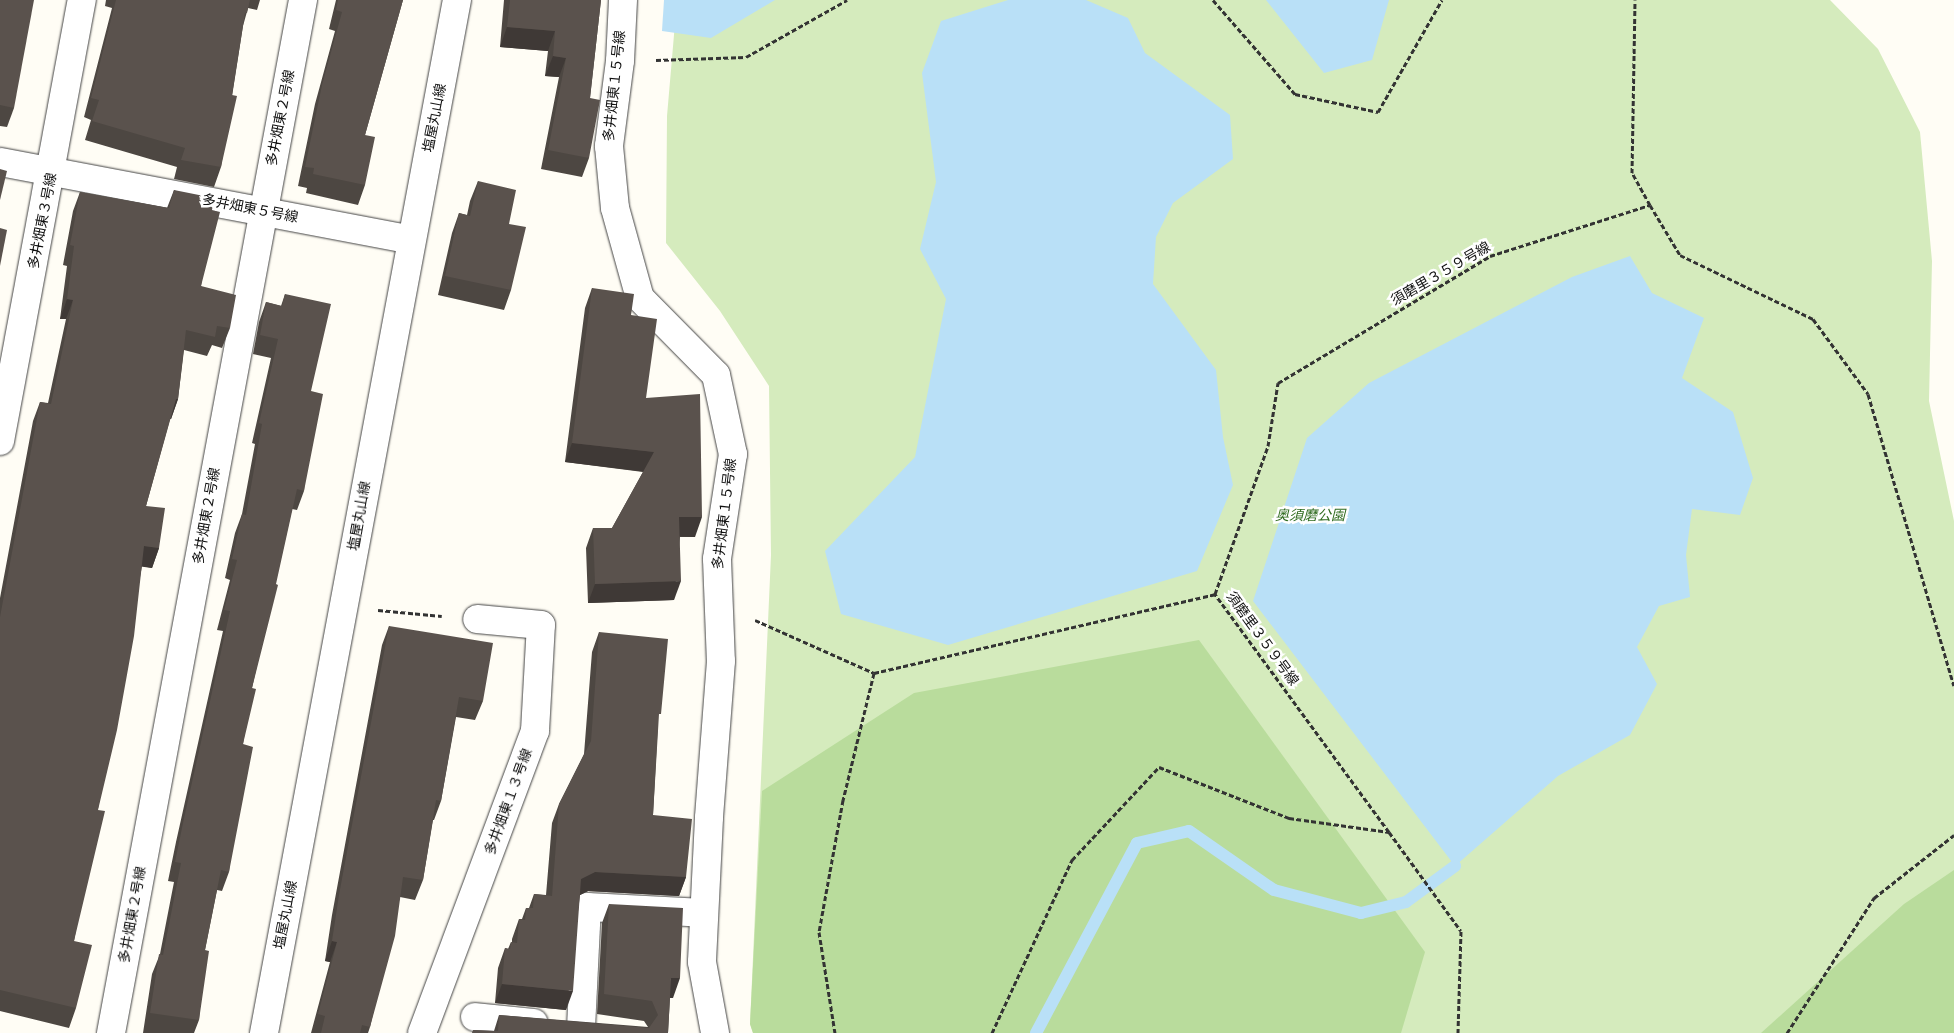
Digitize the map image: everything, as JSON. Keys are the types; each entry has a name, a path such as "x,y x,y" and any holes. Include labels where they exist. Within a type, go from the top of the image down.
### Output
{"street":[{"name":"多井畑東３号線","path":"0,441 52,171 82,0"},
{"name":"多井畑東２号線","path":"111,1033 304,0"},
{"name":"塩屋丸山線","path":"264,1033 456,0"},
{"name":"多井畑東１５号線","path":"623,0 620,61 608,146 615,208 640,298 716,375 733,454 717,559 721,661 702,962 715,1033"},
{"name":"多井畑東５号線","path":"0,162 411,240"},
{"name":"多井畑東１３号線","path":"422,1033 536,731 541,625 477,619"},
{"path":"581,1028 587,907 704,913"},
{"path":"475,1017 608,1030"}],"path":[{"path":"620,61 746,57 847,0"},
{"path":"1213,0 1295,94 1378,112 1442,0"},
{"path":"1635,0 1632,173 1680,255 1813,318 1868,394 1954,686"},
{"name":"須磨里３５９号線","path":"1458,1033 1461,931 1216,594 1268,446 1278,383 1490,256 1650,205"},
{"path":"719,604 874,673 1216,594"},
{"path":"375,610 477,619"},
{"path":"835,1033 819,932 843,800 874,673"},
{"path":"992,1033 1072,860 1159,767 1289,818 1389,832"},
{"path":"1787,1033 1874,898 1954,835"}],"green space":[{"name":"奥須磨公園","path":"677,0 1830,0 1878,49 1920,132 1932,261 1929,401 1954,521 1954,1033 753,1033 750,1024 771,555 769,386 720,311 666,243 667,116"},
{"path":"1199,640 1425,952 1401,1033 753,1033 750,1024 762,791 914,693"},
{"path":"1954,870 1954,1033 1761,1033 1904,904"}],"water":[{"path":"664,0 775,0 711,38 662,31"},
{"path":"1008,0 1086,0 1128,18 1145,53 1230,115 1233,159 1173,203 1156,237 1153,284 1216,370 1223,437 1233,485 1197,571 948,645 841,614 825,551 915,457 946,299 920,249 936,182 922,73 941,21"},
{"path":"1266,0 1389,0 1372,60 1324,73"},
{"path":"1630,256 1652,293 1704,318 1682,378 1733,412 1753,478 1740,515 1692,509 1686,555 1690,597 1659,606 1637,647 1657,684 1630,735 1558,776 1455,866 1253,601 1307,438 1369,383 1572,277"}],"building":[{"path":"0,0 34,0 14,108 0,105"},
{"path":"116,0 250,0 247,13 245,13 232,95 237,96 221,167 181,160 185,148 92,121 99,100 91,98"},
{"path":"338,0 403,0 365,135 375,137 365,185 313,174 314,168 305,167 322,85 342,12 336,10"},
{"path":"510,0 601,0 590,98 600,100 589,158 548,150 566,58 553,56 555,31 507,27"},
{"path":"0,169 7,171 0,200"},
{"path":"478,181 516,190 509,224 526,227 511,290 445,276 459,213 470,216"},
{"path":"174,190 214,198 212,210 220,212 201,286 236,295 230,328 217,326 215,337 186,330 178,399 176,399 146,506 165,508 159,548 144,546 134,636 117,730 98,810 105,811 74,941 92,945 76,1008 0,990 0,617 40,402 51,404 73,300 67,299 74,246 70,245 80,192 169,208"},
{"path":"0,228 7,230 0,266"},
{"path":"592,288 634,294 631,315 657,319 646,398 700,394 702,517 679,517 681,581 595,584 593,528 612,528 654,452 572,443"},
{"path":"285,294 331,304 311,391 323,394 304,491 297,489 276,584 278,585 252,688 256,689 243,744 253,747 229,872 221,870 205,950 209,951 199,1020 150,1013 159,954 163,955 181,863 175,862 230,611 224,610 237,560 232,559 242,514 246,515 262,424 259,423 278,339 260,335 266,302 282,306"},
{"path":"389,626 493,643 483,701 459,697 441,801 436,800 423,880 403,877 395,936 370,1027 362,1025 360,1033 321,1033 325,1016 318,1014 337,942 332,941 339,895"},
{"path":"599,632 668,639 661,714 659,714 653,815 692,819 686,877 595,872 581,879 573,991 502,984 505,948 510,949 511,942 517,943 519,919 525,920 526,908 533,908 534,894 552,896 559,804 591,741"},
{"path":"609,904 683,908 680,978 671,978 668,1033 473,1033 473,1030 498,1031 499,1015 649,1028 658,1015 652,1001 604,994"}],"waterway":[{"path":"1036,1033 1137,843 1189,831 1274,890 1361,913 1406,902 1455,866"}]}
